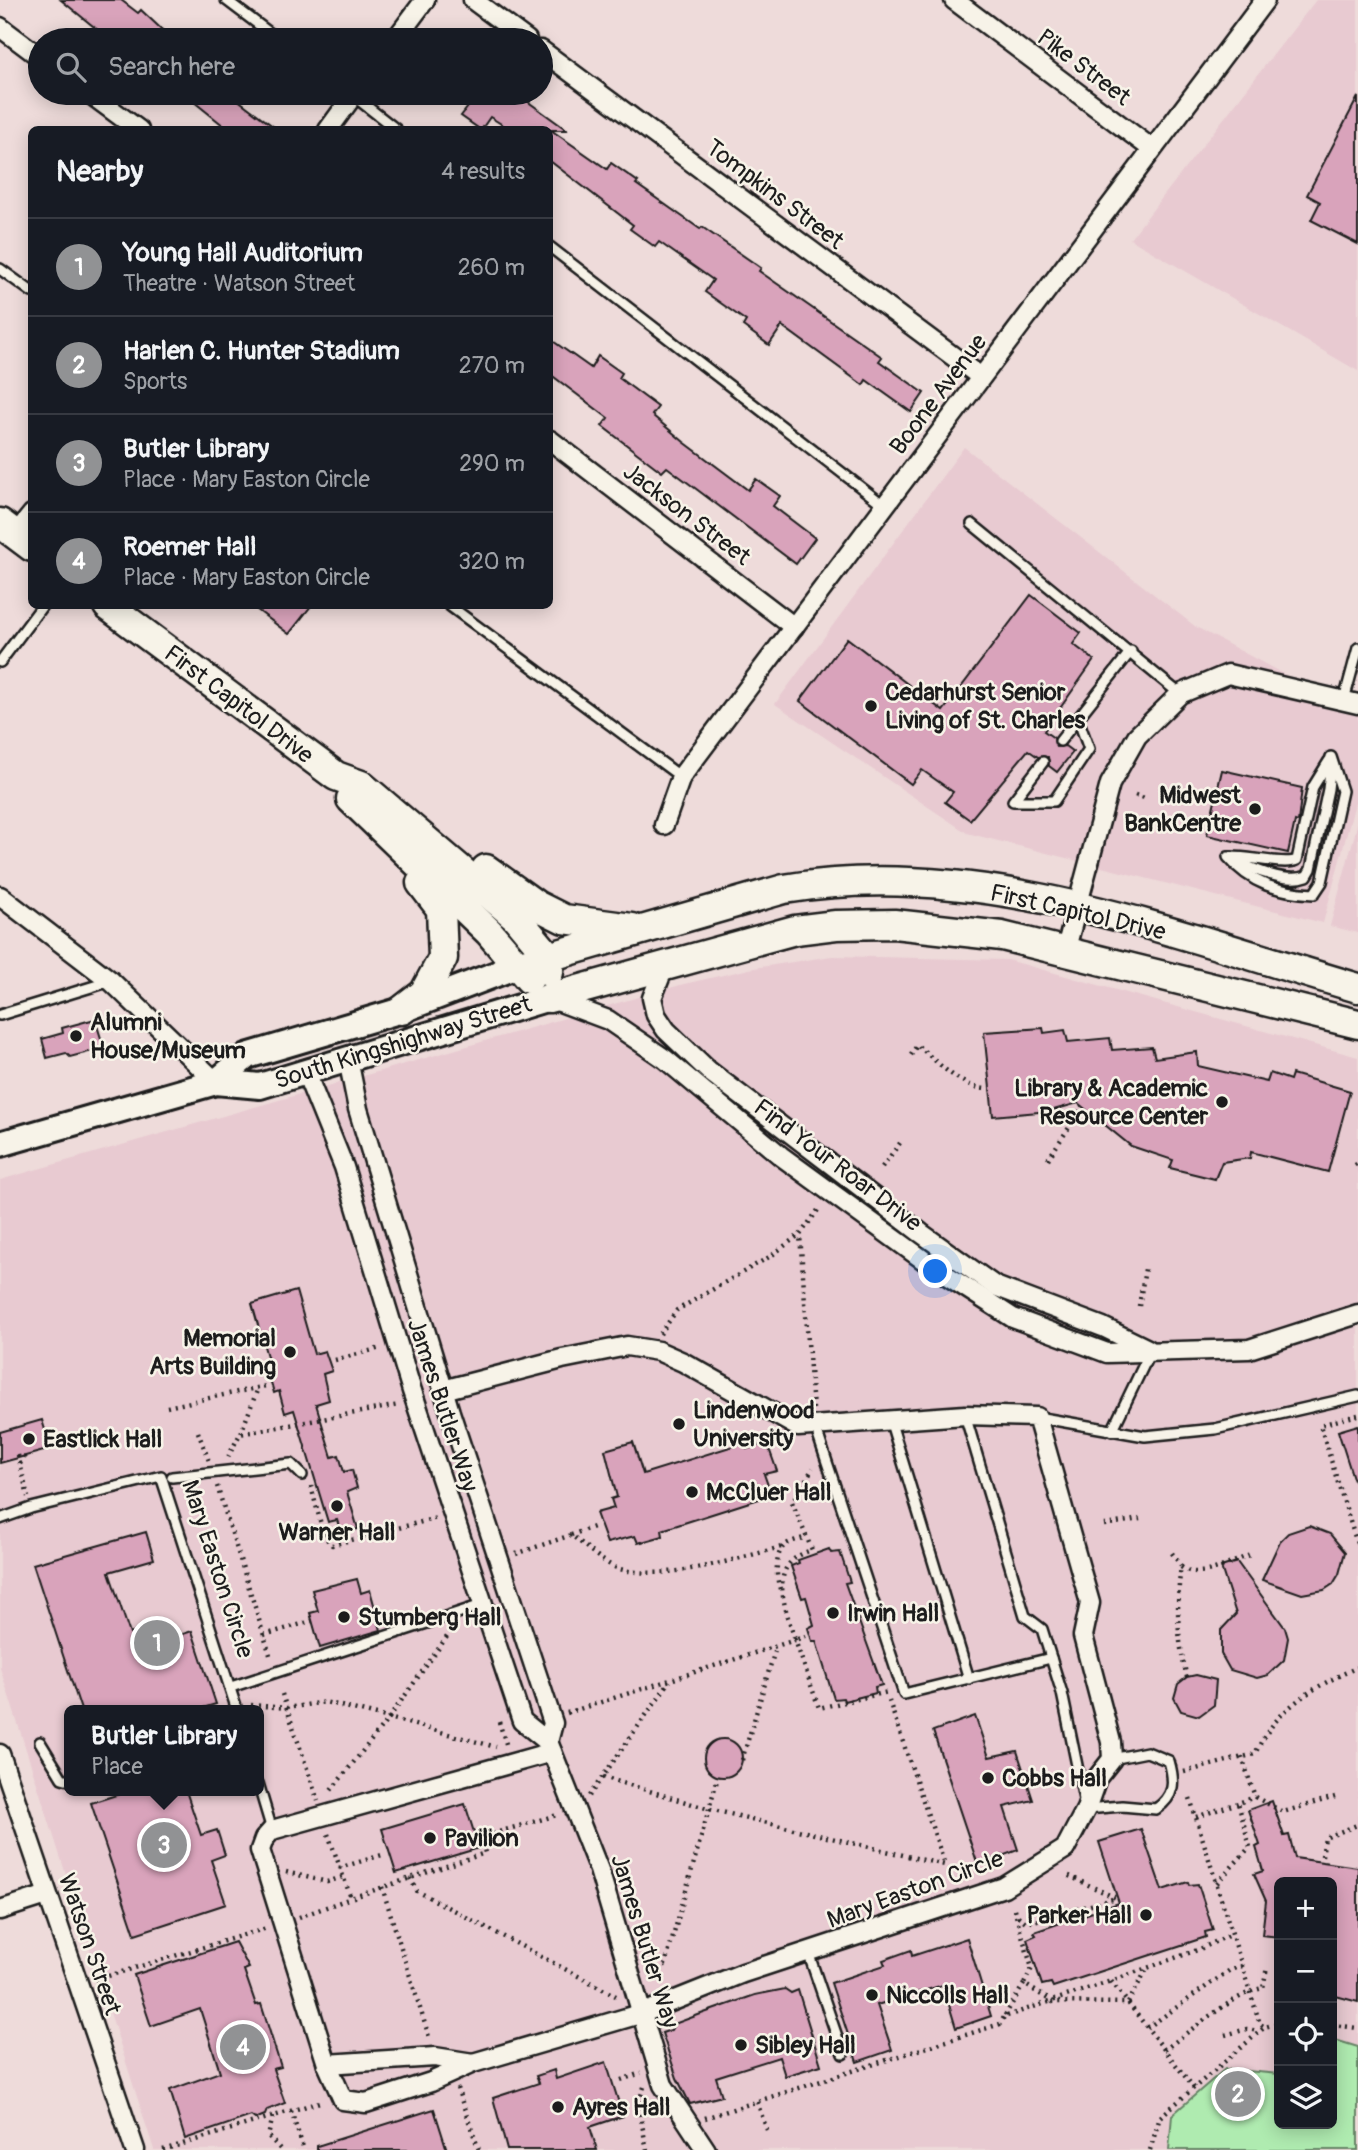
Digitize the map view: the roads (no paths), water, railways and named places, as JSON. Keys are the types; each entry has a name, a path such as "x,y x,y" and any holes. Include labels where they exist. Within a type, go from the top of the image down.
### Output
{"main road":[{"name":"First Capitol Drive","path":"112,609 349,781 515,916 550,958"},
{"name":"First Capitol Drive","path":"349,781 349,798 489,932 517,966 549,998 795,930 836,925 894,924 989,934 1358,1024"},
{"path":"349,781 400,801 536,905 564,919 646,931"},
{"path":"377,825 441,909 443,958 424,993 402,1010"},
{"name":"First Capitol Drive","path":"517,966 646,931 784,889 829,882 885,880 1001,890 1077,906 1358,988"},
{"path":"549,998 550,958"},
{"name":"South Kingshighway Street","path":"216,1082 247,1056 402,1010 517,966"},
{"name":"South Kingshighway Street","path":"1,1143 216,1082 260,1086 549,998"}],"street":[{"path":"404,28 425,0"},
{"path":"473,0 511,28"},
{"name":"Pike Street","path":"954,0 1152,149"},
{"name":"Boone Avenue","path":"664,825 681,777 1265,0"},
{"path":"0,27 28,48"},
{"name":"Tompkins Street","path":"553,59 981,377"},
{"path":"105,105 134,126"},
{"path":"331,126 345,105"},
{"name":"Jackson Street","path":"553,442 794,627"},
{"path":"1065,952 1110,784 1137,736 1180,694 1228,674 1351,702"},
{"path":"0,896 111,981 216,1082"},
{"name":"Find Your Roar Drive","path":"665,965 652,998 656,1015 666,1030 709,1071 921,1234 995,1286 1103,1327 1151,1351"},
{"name":"Find Your Roar Drive","path":"549,998 608,1020 665,1059 781,1156 929,1264 1013,1318 1107,1353 1248,1349 1358,1314"},
{"name":"James Butler Way","path":"348,1059 358,1109 443,1390 553,1723 550,1747"},
{"name":"James Butler Way","path":"306,1073 344,1167 415,1402 453,1515 474,1608 522,1721 550,1747 599,1870 663,2085 706,2150"},
{"path":"443,1390 627,1346 650,1350 683,1363 798,1427 891,1423 965,1415 1037,1417 1090,1602 1083,1636 1111,1742 1112,1759"},
{"path":"327,2064 260,1850 264,1839 272,1830 550,1747"},
{"name":"Watson Street","path":"0,1754 135,2150"},
{"name":"Mary Easton Circle","path":"473,2063 435,2057 327,2064 339,2096 348,2102 366,2103 431,2082 473,2063 643,2013 743,1973 1004,1887 1065,1849 1087,1809 1097,1778 1112,1759"},
{"path":"0,1910 47,1895"}],"lane":[{"path":"226,0 263,28"},
{"path":"366,105 392,126"},
{"path":"553,249 885,506"},
{"path":"0,269 28,289"},
{"path":"972,524 1131,651 1180,694"},
{"path":"0,662 41,609"},
{"path":"454,609 681,777"},
{"path":"1351,702 1358,648"},
{"path":"1060,741 1131,651"},
{"path":"1044,762 1013,800 1054,802 1088,749 1078,719"},
{"path":"1228,857 1242,874 1255,882 1314,894 1319,889 1342,791 1331,757"},
{"path":"1228,857 1249,868 1289,878 1307,876 1311,869 1328,789 1331,757"},
{"path":"1228,857 1253,856 1283,864 1297,860 1313,787 1331,757"},
{"path":"0,1015 111,981"},
{"path":"1112,1431 1151,1351"},
{"path":"1037,1417 1144,1436 1215,1429 1358,1396"},
{"path":"965,1415 1025,1616 1042,1629 1062,1693 1087,1809 1122,1806 1156,1809 1167,1801 1173,1790 1169,1761 1147,1752 1112,1759"},
{"path":"891,1423 969,1679"},
{"path":"814,1426 904,1694 1051,1658"},
{"path":"172,1478 291,1464 302,1475"},
{"name":"Mary Easton Circle","path":"3,1518 32,1508 161,1476 230,1686 240,1705"},
{"path":"230,1686 474,1608"},
{"path":"40,1742 64,1779"},
{"path":"262,1796 272,1830"},
{"path":"808,1952 844,2054"}],"place":[{"name":"Cedarhurst Senior Living of St. Charles","path":"871,706"},
{"name":"Midwest BankCentre","path":"1255,809"},
{"name":"Alumni House/Museum","path":"76,1036"},
{"name":"Library & Academic Resource Center","path":"1222,1102"},
{"name":"Memorial Arts Building","path":"290,1352"},
{"name":"Lindenwood University","path":"679,1424"},
{"name":"Eastlick Hall","path":"29,1439"},
{"name":"McCluer Hall","path":"692,1492"},
{"name":"Warner Hall","path":"337,1506"},
{"name":"Irwin Hall","path":"833,1613"},
{"name":"Stumberg Hall","path":"344,1617"},
{"name":"Young Hall Auditorium","path":"157,1643"},
{"name":"Cobbs Hall","path":"988,1778"},
{"name":"Pavilion","path":"430,1838"},
{"name":"Butler Library","path":"164,1845"},
{"name":"Parker Hall","path":"1146,1915"},
{"name":"Niccolls Hall","path":"872,1995"},
{"name":"Sibley Hall","path":"741,2045"},
{"name":"Roemer Hall","path":"243,2047"},
{"name":"Harlen C. Hunter Stadium","path":"1238,2094"},
{"name":"Ayres Hall","path":"558,2107"}]}
